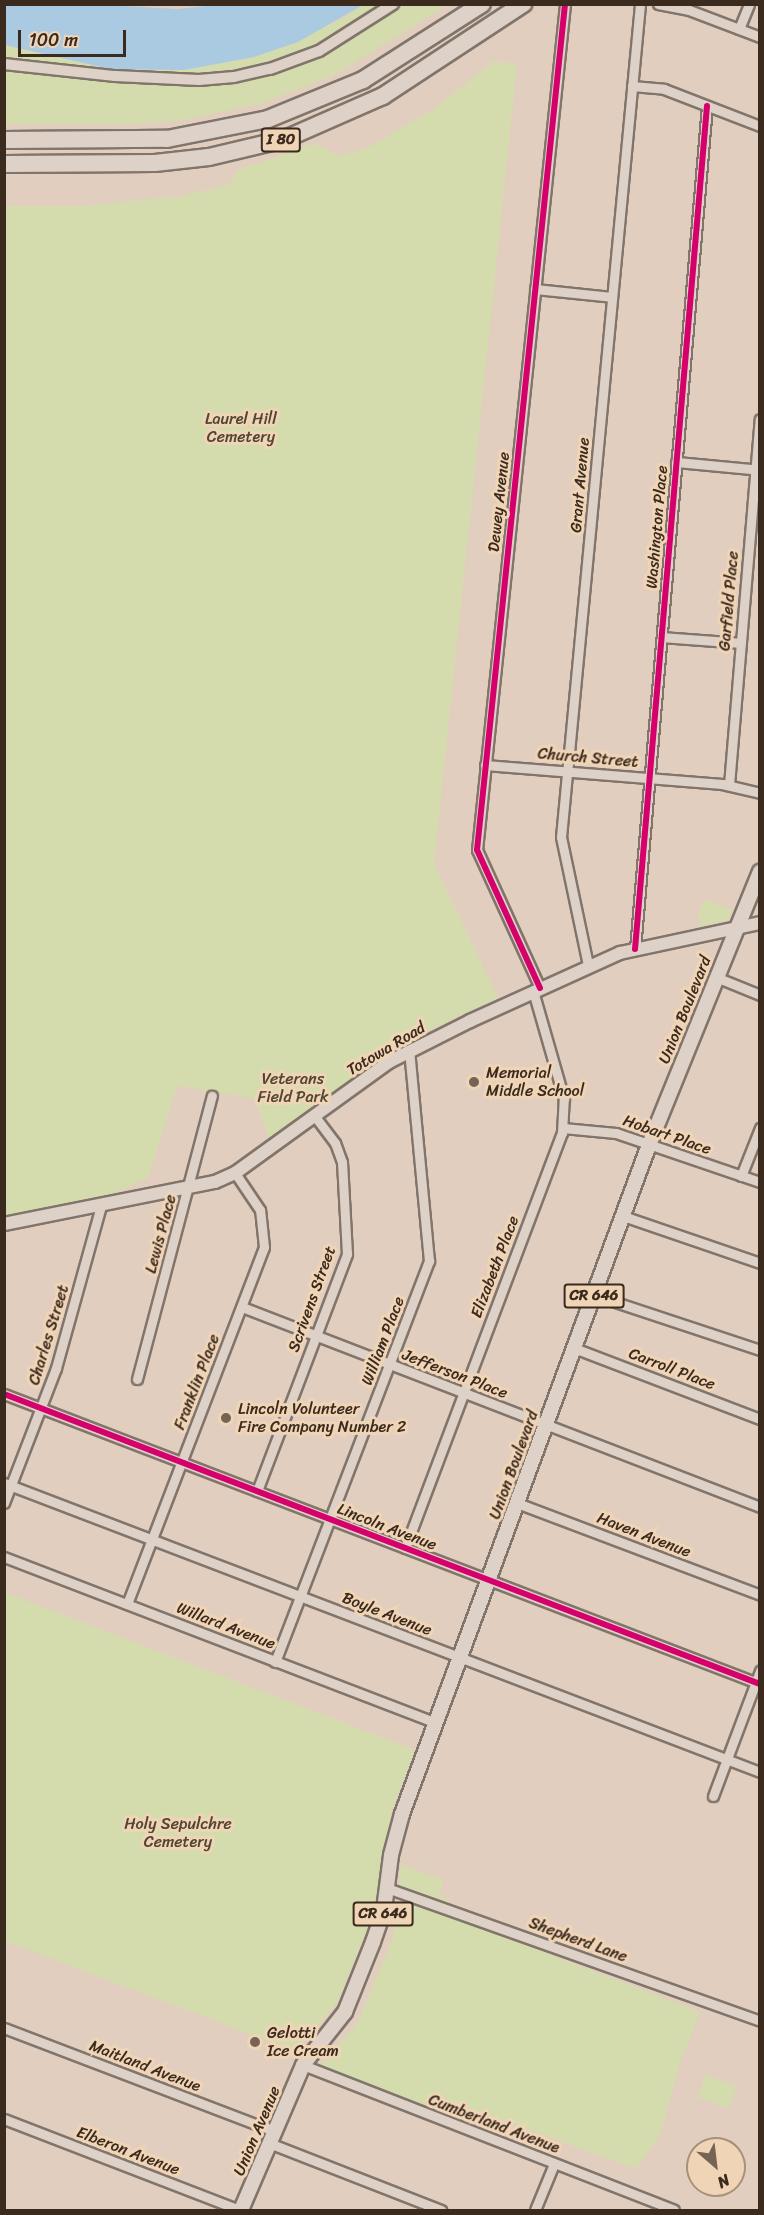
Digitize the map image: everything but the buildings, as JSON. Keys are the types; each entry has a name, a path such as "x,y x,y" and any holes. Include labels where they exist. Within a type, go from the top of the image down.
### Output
{"highway":[{"name":"I 80","path":"4,140 167,139 268,119 363,80 482,4"},
{"name":"I 80","path":"4,164 172,162 234,152 285,139 383,96 523,4"}],"main road":[{"name":"Union Boulevard","path":"303,2065 345,2012 378,1928 398,1828 649,1145 759,872"},
{"name":"Totowa Road","path":"4,1224 188,1190 235,1173 409,1051 588,965 635,949 759,922"},
{"name":"Union Avenue","path":"241,2211 303,2065"}],"street":[{"path":"4,64 115,76 199,80 234,77 319,51 393,4"},
{"name":"Dewey Avenue","path":"536,990 477,856 565,4"},
{"name":"Grant Avenue","path":"588,965 561,845 639,4"},
{"path":"657,4 689,10 759,37"},
{"path":"739,29 749,4"},
{"path":"632,86 664,89 759,126"},
{"name":"Washington Place","path":"635,949 707,106"},
{"path":"535,289 612,297"},
{"name":"Garfield Place","path":"729,785 748,549 757,470 759,419"},
{"path":"676,462 757,470"},
{"path":"748,549 759,553"},
{"path":"662,637 741,643"},
{"name":"Church Street","path":"485,765 729,785 759,793"},
{"path":"716,977 759,995"},
{"name":"Elizabeth Place","path":"405,1548 563,1128 564,1099 536,990"},
{"name":"William Place","path":"275,1662 427,1269 429,1254 409,1051"},
{"name":"Lewis Place","path":"137,1379 212,1096"},
{"name":"Scrivens Street","path":"257,1491 347,1254 348,1236 342,1162 334,1143 315,1116"},
{"name":"Hobart Place","path":"563,1128 616,1133 759,1182"},
{"path":"741,1176 759,1128"},
{"name":"Franklin Place","path":"127,1605 264,1247 265,1231 260,1210 235,1173"},
{"name":"Charles Street","path":"4,1503 8,1484 42,1409 101,1206"},
{"path":"623,1216 759,1263"},
{"path":"594,1295 759,1350"},
{"name":"Jefferson Place","path":"242,1308 759,1507"},
{"name":"Carroll Place","path":"574,1348 759,1419"},
{"name":"Lincoln Avenue","path":"4,1394 757,1684"},
{"name":"Boyle Avenue","path":"8,1484 759,1772"},
{"name":"Haven Avenue","path":"517,1503 759,1595"},
{"name":"Willard Avenue","path":"4,1557 436,1723"},
{"path":"713,1796 757,1684 759,1671"},
{"name":"Shepherd Lane","path":"387,1888 759,2021"},
{"name":"Maitland Avenue","path":"4,2028 272,2137 441,2211"},
{"name":"Cumberland Avenue","path":"303,2065 674,2211"},
{"name":"Elberon Avenue","path":"4,2119 241,2211"},
{"path":"535,2211 554,2164"}],"green space":[{"path":"363,5 448,5 334,75 262,103 185,120 129,124 5,124 4,45 110,69 184,70 254,57 343,18"},
{"name":"Laurel Hill Cemetery","path":"494,61 517,64 434,864 498,998 395,1046 398,1053 272,1145 254,1098 177,1086 148,1178 102,1199 5,1217 5,206 86,206 181,196 229,185 238,170 315,143 338,156 365,149 431,111"},
{"path":"705,899 732,910 728,920 699,927 699,911"},
{"name":"Holy Sepulchre Cemetery","path":"4,1592 415,1750 392,1810 372,1917 337,2003 295,2051 5,1941"},
{"path":"401,1864 444,1880 438,1895 448,1899 446,1907 399,1889"},
{"path":"403,1898 700,2012 680,2062 660,2135 636,2169 478,2111 470,2130 317,2069 358,2022 391,1943"},
{"path":"706,2075 737,2087 729,2108 698,2096"}],"water":[{"path":"226,4 363,5 298,42 254,57 184,70 110,69 5,45 5,5 108,5 176,9"}],"cycle path":[{"path":"540,988 477,850 565,4"},
{"path":"635,949 707,106"},
{"path":"4,1394 760,1684"}],"place":[{"name":"Memorial Middle School","path":"474,1082"},
{"name":"Lincoln Volunteer Fire Company Number 2","path":"226,1418"},
{"name":"Gelotti Ice Cream","path":"255,2042"}],"park label":[{"name":"Veterans Field Park","path":"293,1088"}]}
